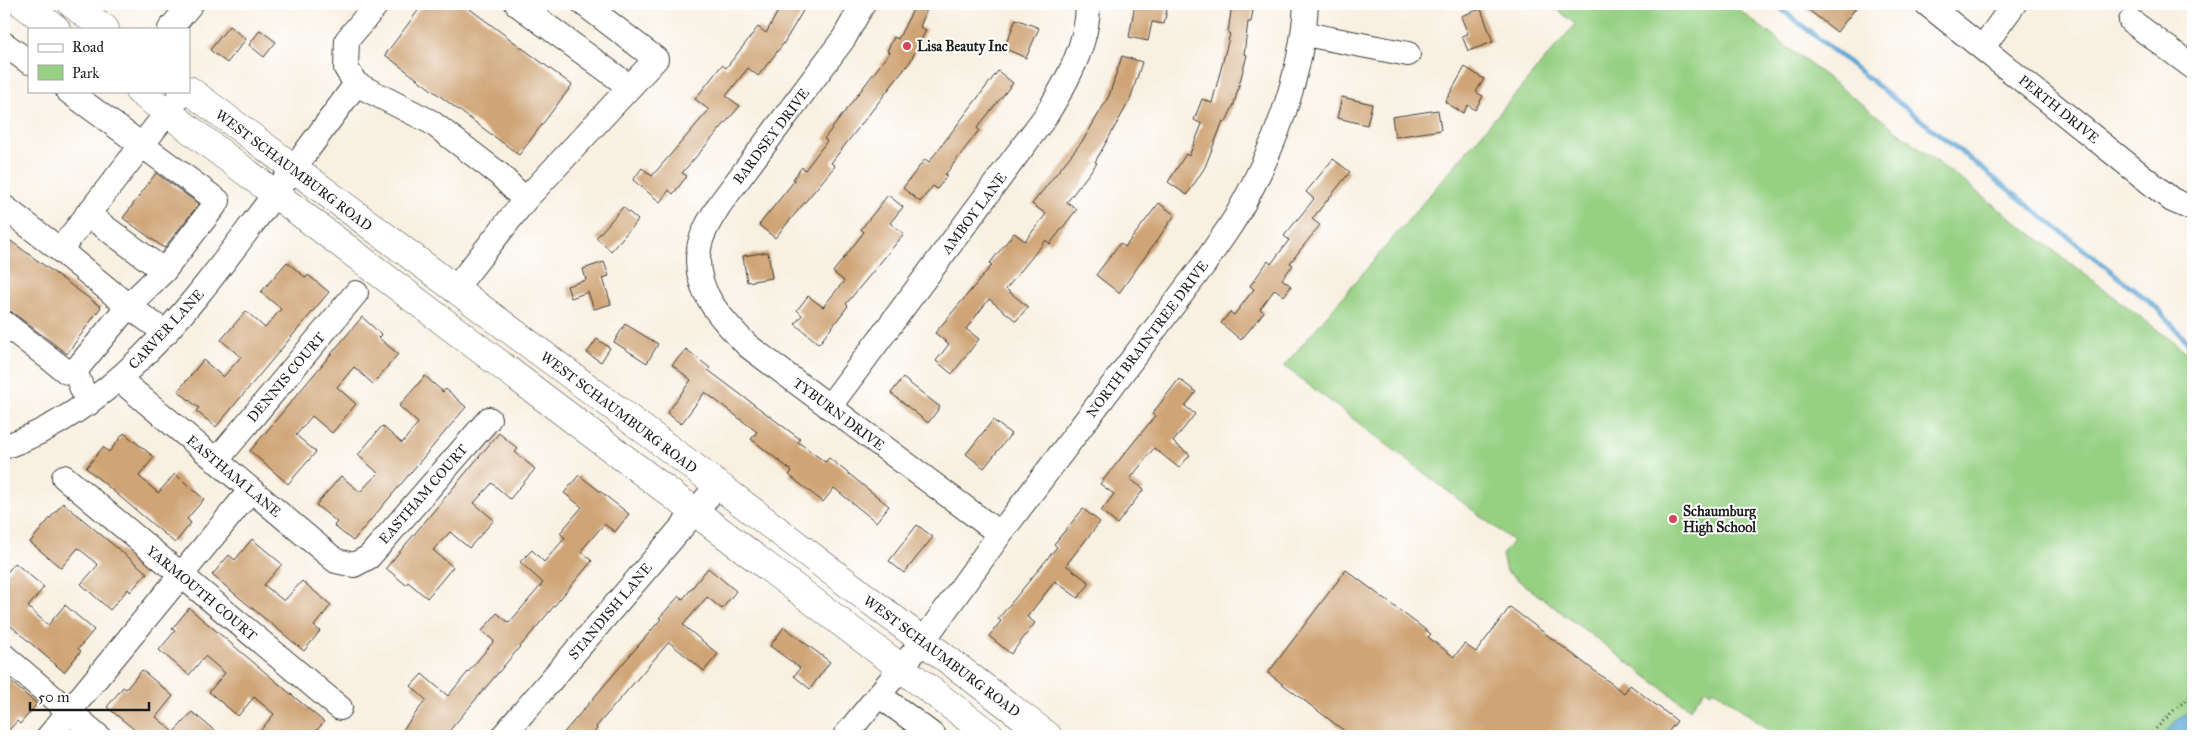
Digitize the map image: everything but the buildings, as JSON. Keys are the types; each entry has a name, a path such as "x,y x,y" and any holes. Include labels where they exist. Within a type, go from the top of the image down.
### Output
{"main road":[{"path":"23,4 55,28"},
{"path":"72,4 104,28"},
{"name":"WEST SCHAUMBURG ROAD","path":"190,91 1048,736"},
{"path":"140,92 991,736"}],"street":[{"path":"171,28 191,4"},
{"path":"377,4 347,40 346,68 356,84 431,122 499,174 525,200"},
{"path":"516,4 630,87"},
{"path":"454,290 525,200 656,59 584,4"},
{"name":"BARDSEY DRIVE","path":"698,275 699,249 708,225 720,204 844,38 863,4"},
{"name":"AMBOY LANE","path":"829,407 1045,117 1067,82 1080,50 1088,4"},
{"name":"NORTH BRAINTREE DRIVE","path":"845,736 923,641 1000,534 1205,263 1236,217 1258,174 1294,80 1304,34 1306,4"},
{"name":"PERTH DRIVE","path":"1927,4 2172,200 2193,209"},
{"path":"1983,47 2014,4"},
{"path":"2131,21 2193,67"},
{"path":"1304,34 1408,54"},
{"path":"4,44 28,61"},
{"name":"CARVER LANE","path":"4,447 28,438 88,404 119,379 166,333 199,296 356,84"},
{"path":"4,324 67,372 75,371 128,306 164,271 218,201 69,92"},
{"path":"60,250 140,144 168,113 183,92"},
{"path":"4,208 60,250 128,306 166,333"},
{"path":"88,214 164,271"},
{"name":"TYBURN DRIVE","path":"698,275 709,300 724,323 748,346 1000,534"},
{"name":"DENNIS COURT","path":"216,461 356,293"},
{"path":"75,371 88,404"},
{"name":"EASTHAM LANE","path":"119,379 336,561 354,565"},
{"name":"EASTHAM COURT","path":"354,565 369,557 489,419"},
{"name":"YARMOUTH COURT","path":"64,477 340,708"},
{"name":"STANDISH LANE","path":"503,736 718,486"},
{"path":"49,736 250,490"},
{"path":"4,656 98,736"},
{"path":"879,695 934,736"}],"path":[{"path":"2149,736 2174,710 2193,694"}],"green space":[{"name":"Schaumburg High School","path":"1551,4 1731,4 2193,357 2193,736 1777,736 1714,689 1711,693 1705,689 1690,709 1506,571 1502,555 1513,541 1284,366 1575,24"}],"water":[{"path":"2193,710 2193,736 2162,736 2177,720"}],"waterway":[{"path":"1775,4 2155,306 2193,348"}],"place":[{"name":"Lisa Beauty Inc","path":"907,46"},
{"name":"Schaumburg High School","path":"1673,519"}]}
